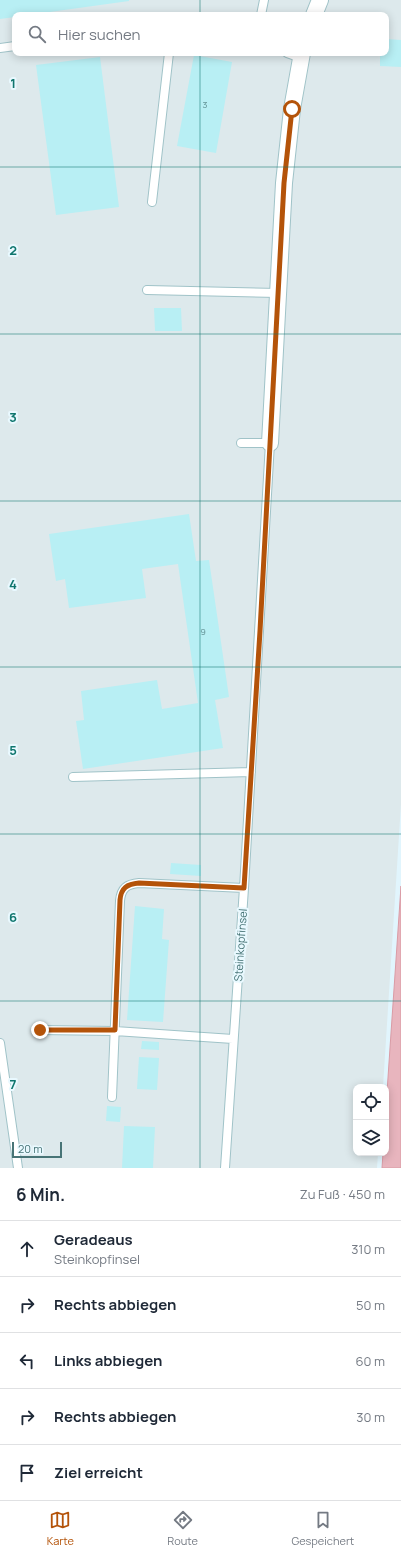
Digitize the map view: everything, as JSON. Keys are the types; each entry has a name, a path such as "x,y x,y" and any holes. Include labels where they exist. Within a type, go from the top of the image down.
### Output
{"street":[{"path":"315,12 320,0"},
{"name":"Steinkopfinsel","path":"270,443 288,147 297,56"}],"lane":[{"path":"262,12 264,0"},
{"path":"0,48 12,46"},
{"path":"152,202 169,56"},
{"path":"147,290 278,293"},
{"path":"241,443 270,443"},
{"name":"Steinkopfinsel","path":"225,1168 244,888 270,443"},
{"path":"73,777 251,772"},
{"path":"112,1097 120,900 123,889 128,885 139,883 244,888"},
{"path":"40,1030 115,1030 233,1039"},
{"path":"0,1043 18,1168"}],"shaded area":[{"path":"0,0 401,0 401,804 383,1084 353,1084 353,1156 378,1156 377,1168 0,1168"},
{"path":"401,886 401,1168 382,1168 383,1156 389,1156 389,1084 388,1084"}],"building":[{"path":"0,0 129,0 50,12 12,12 12,17 0,19"},
{"path":"389,39 401,40 401,67 380,66 380,56 389,56"},
{"path":"194,56 232,62 216,153 177,146"},
{"path":"100,57 119,207 56,215 36,65"},
{"path":"154,308 181,308 182,331 155,331"},
{"path":"189,514 196,561 209,560 229,697 215,700 223,748 83,769 76,721 84,720 81,691 157,680 162,709 198,703 178,564 142,569 146,598 69,608 65,579 56,581 49,534"},
{"path":"171,863 201,865 201,876 170,874"},
{"path":"135,906 164,909 162,939 169,940 163,1022 127,1020"},
{"path":"142,1041 159,1042 159,1050 141,1049"},
{"path":"139,1057 159,1058 157,1090 137,1089"},
{"path":"107,1106 121,1107 120,1122 106,1121"},
{"path":"124,1126 155,1127 153,1168 122,1168"}],"route":[{"path":"40,1030 115,1030 120,900 121,892 126,886 139,883 244,888 260,631 284,183 292,109"}]}
